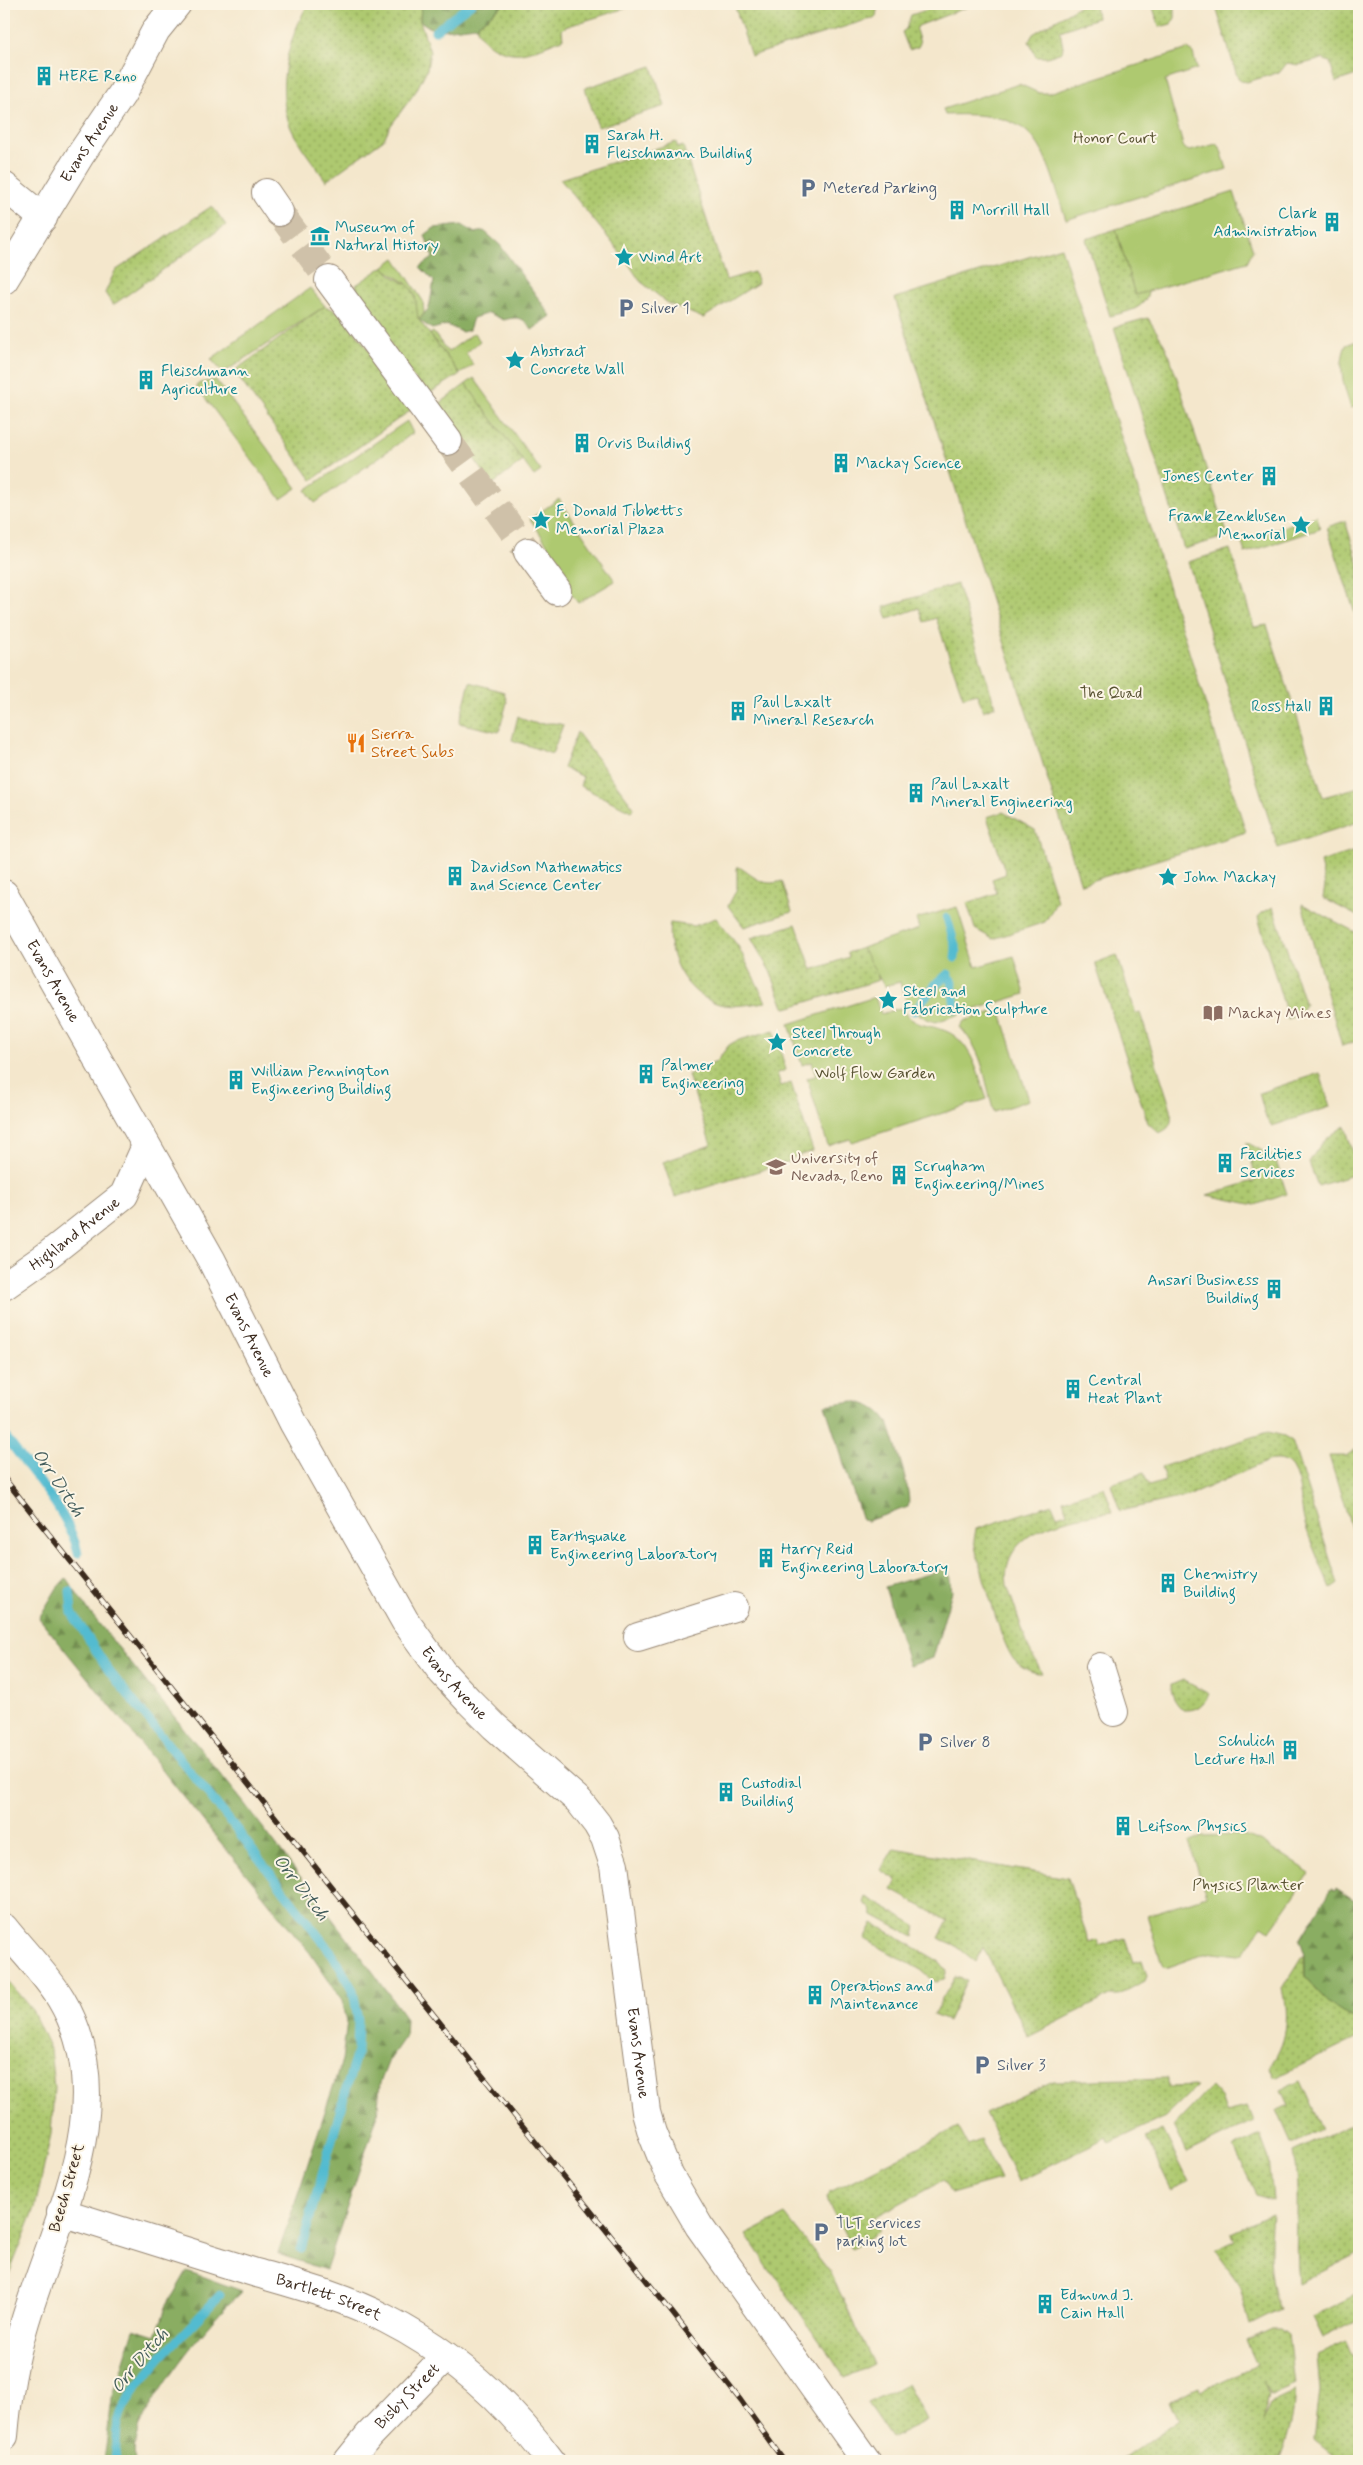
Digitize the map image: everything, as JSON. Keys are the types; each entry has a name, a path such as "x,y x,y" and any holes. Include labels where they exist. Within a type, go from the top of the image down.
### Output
{"street":[{"name":"Evans Avenue","path":"4,280 82,154 122,94 156,30 177,4"},
{"path":"4,186 43,218"},
{"path":"329,280 448,441"},
{"path":"528,552 557,591"},
{"name":"Evans Avenue","path":"4,894 212,1261 294,1424 405,1621 442,1672 468,1700 494,1726 579,1801 601,1831 614,1865 643,2092 652,2133 660,2154 677,2190 699,2226 866,2461"},
{"name":"Highland Avenue","path":"4,1286 48,1255 124,1195 146,1146"},
{"path":"638,1638 734,1607"},
{"path":"1100,1667 1114,1712"},
{"name":"Beech Street","path":"4,1928 60,1998 77,2035 86,2074 85,2122 78,2162 14,2362 4,2436"},
{"name":"Bartlett Street","path":"61,2212 326,2294 385,2318 446,2356 500,2401 533,2437 550,2461"},
{"name":"Bisby Street","path":"348,2461 370,2435 446,2356"}],"green space":[{"path":"308,4 421,4 420,21 430,52 427,69 416,91 389,128 384,139 326,181 295,136 288,121 284,104 283,87 289,52 300,19"},
{"path":"421,4 504,4 476,26 435,31 420,21"},
{"path":"504,4 639,4 565,27 562,30 563,39 532,51 514,53 500,50 488,43 476,26"},
{"path":"734,4 882,4 877,10 876,17 751,56"},
{"path":"945,4 975,4 918,26 916,30 920,43 918,47 909,50 902,32 906,29 911,15"},
{"path":"1082,4 1095,4 1097,18 1060,31 1062,52 1047,57 1036,57 1029,41 1033,34"},
{"path":"1152,4 1175,4 1175,18 1171,24 1159,27"},
{"path":"1215,4 1359,4 1359,74 1336,82 1330,62 1322,59 1299,65 1287,63 1280,72 1247,82 1241,81 1237,76"},
{"name":"Honor Court","path":"1188,49 1193,53 1197,69 1165,80 1184,149 1190,151 1216,144 1220,147 1227,169 1066,220 1050,170 1042,151 1032,136 1018,126 1000,119 976,115 945,115 943,109 1019,84 1039,93 1049,93"},
{"path":"652,66 665,106 598,127 585,88"},
{"path":"676,142 678,148 683,146 726,280 754,272 758,283 703,318 669,304 640,281 624,257 560,179"},
{"path":"1234,192 1253,250 1247,262 1135,295 1116,229"},
{"path":"212,206 226,225 113,305 105,293 115,271"},
{"path":"462,225 475,233 484,231 500,245 551,316 532,330 523,320 513,318 504,320 489,313 473,318 469,330 462,332 447,325 432,329 419,320 429,308 434,281 420,267 433,258 425,235 434,228"},
{"path":"1116,229 1135,295 1148,291 1139,306 1110,316 1086,239"},
{"name":"The Quad","path":"1061,247 1246,832 1081,884 895,298"},
{"path":"395,258 423,301 424,313 419,320 413,291 406,283 383,267"},
{"path":"383,267 391,275 410,286 415,296 419,320 460,374 427,395 359,303 356,285"},
{"path":"310,288 325,306 223,373 211,359"},
{"path":"325,306 343,314 411,410 312,480 234,371"},
{"path":"1148,318 1170,357 1228,536 1184,549 1114,327"},
{"path":"433,332 448,352 474,333 480,341 466,353 473,365 460,374 430,334"},
{"path":"1359,340 1359,405 1351,408 1344,385 1342,361 1346,345"},
{"path":"474,378 541,471 534,476 466,384"},
{"path":"216,380 297,488 281,499 196,386 200,383"},
{"path":"466,384 523,461 493,484 435,407"},
{"path":"407,421 413,433 315,503 306,490"},
{"path":"559,499 615,581 578,603 555,572 562,566 530,519"},
{"path":"1317,516 1320,529 1245,553 1241,540"},
{"path":"1345,521 1359,565 1359,626 1327,527"},
{"path":"1230,549 1254,627 1267,625 1323,797 1359,787 1359,817 1355,823 1278,848 1188,562"},
{"path":"957,584 995,706 983,711 977,693 963,697 936,618 924,622 919,608 888,619 884,607"},
{"path":"470,682 504,692 507,702 499,732 459,723"},
{"path":"518,716 537,723 557,723 563,725 552,754 512,740"},
{"path":"577,732 632,805 634,808 631,811 580,786 583,777 563,768"},
{"path":"1003,812 1035,830 1057,901 1045,922 993,939 975,929 967,903 997,893 992,879 1006,874 987,817"},
{"path":"1359,850 1359,917 1323,898 1325,886 1320,862"},
{"path":"737,866 763,882 775,883 782,881 792,912 744,927 728,906 737,889"},
{"path":"1302,904 1359,934 1359,1040 1342,1046"},
{"path":"957,907 976,967 1014,956 1025,994 935,1022 921,1016 911,1008 900,982 884,986 862,948 919,929 916,919"},
{"path":"1273,907 1305,1005 1298,1014 1288,1019 1258,917"},
{"path":"716,918 738,946 766,1002 737,1006 719,1004 697,992 680,972 671,948 669,936 670,923 694,926"},
{"path":"796,924 812,970 849,957 847,953 862,948 873,964 879,980 787,1008 784,1007 771,973 751,938"},
{"path":"1117,955 1136,1014 1140,1013 1171,1109 1169,1127 1159,1133 1148,1123 1095,963"},
{"name":"Wolf Flow Garden","path":"875,997 881,1014 900,1008 917,1023 938,1028 955,1036 973,1060 987,1099 852,1142 850,1139 828,1146 807,1078 816,1076 812,1062 802,1065 789,1024"},
{"name":"Wolf Flow Garden","path":"1000,1010 1029,1100 994,1112 979,1057 960,1027 964,1021"},
{"path":"774,1030 786,1070 777,1073 781,1086 791,1083 813,1151 791,1158 791,1161 675,1197 663,1162 711,1145 688,1075 716,1062 729,1045 736,1041"},
{"path":"1320,1073 1330,1107 1272,1126 1266,1118 1259,1093"},
{"path":"1345,1126 1359,1173 1318,1186 1309,1163 1324,1142 1333,1133"},
{"path":"1246,1142 1275,1158 1287,1194 1255,1205 1207,1195 1257,1180"},
{"path":"854,1401 873,1408 881,1413 888,1422 908,1490 908,1507 867,1521 862,1520 825,1405"},
{"path":"1268,1432 1284,1436 1292,1441 1338,1584 1331,1589 1305,1524 1295,1474 1290,1465 1284,1461 1268,1461 1188,1496 1120,1511 1111,1484 1144,1473 1149,1486 1165,1481 1161,1467"},
{"path":"1359,1447 1359,1548 1357,1547 1329,1456 1346,1456"},
{"path":"1104,1487 1113,1512 1059,1522 1026,1538 1014,1550 1008,1566 1007,1585 1029,1649 1042,1673 1031,1671 1015,1661 1004,1641 976,1551 974,1540 976,1529 1052,1504 1057,1516 1067,1513 1063,1500"},
{"path":"948,1568 952,1591 933,1658 909,1666 885,1587"},
{"path":"66,1578 88,1610 244,1803 406,2018 405,2037 389,2060 380,2083 377,2117 326,2270 278,2254 342,2060 347,2021 342,2000 310,1953 39,1618 57,1588"},
{"path":"1183,1680 1209,1694 1202,1705 1192,1710 1183,1710 1176,1701 1171,1685"},
{"name":"Physics Planter","path":"1243,1835 1262,1842 1310,1873 1270,1931 1262,1926 1245,1952 1240,1955 1214,1952 1204,1954 1165,1968 1162,1965 1147,1915 1206,1896 1189,1842 1202,1836"},
{"path":"894,1848 1068,1878 1089,1943 1097,1940 1099,1946 1125,1938 1133,1962 1142,1960 1147,1976 1145,1981 1118,1995 1111,1995 1028,2037 983,1947 976,1962 955,1945 939,1938 948,1921 892,1890 897,1880 881,1870"},
{"path":"1336,1888 1359,1903 1359,2019 1350,2017 1336,2008 1305,1977 1305,1955 1300,1940 1331,1889 1335,1890"},
{"path":"866,1897 916,1925 914,1937 873,1915 871,1909 864,1903"},
{"path":"873,1923 940,1962 947,1971 944,1980 935,1982 921,1970 865,1939"},
{"path":"1304,1955 1305,1977 1335,2008 1359,2019 1359,2037 1275,2078 1269,2067 1280,2049 1285,2030 1286,2010 1283,1989"},
{"path":"4,1977 32,2010 50,2049 54,2088 51,2134 35,2208 4,2287"},
{"path":"955,1977 967,1980 948,2021 933,2015"},
{"path":"1168,2078 1168,2087 1197,2086 1165,2117 1110,2143 1107,2137 1018,2181 985,2113 1053,2081"},
{"path":"1300,2081 1322,2129 1297,2142 1291,2142 1277,2110 1288,2105 1281,2090"},
{"path":"1211,2087 1221,2098 1226,2112 1247,2107 1253,2121 1187,2153 1174,2126"},
{"path":"1354,2123 1359,2134 1359,2253 1298,2284 1296,2251 1297,2185 1293,2152"},
{"path":"958,2127 968,2145 981,2140 1000,2180 951,2194 943,2180 873,2218 879,2230 852,2249 829,2204 827,2197 830,2192"},
{"path":"1163,2130 1189,2182 1171,2190 1146,2138"},
{"path":"1260,2135 1269,2159 1273,2199 1256,2194 1234,2148"},
{"path":"1272,2214 1270,2238 1271,2274 1280,2310 1250,2325 1239,2283 1215,2250 1235,2241 1231,2233"},
{"path":"785,2215 830,2272 874,2364 845,2378 746,2235"},
{"path":"187,2271 242,2291 200,2336 160,2390 137,2433 134,2447 135,2461 104,2461 112,2399 134,2329 156,2336 166,2307"},
{"path":"1359,2293 1359,2319 1323,2337 1313,2316"},
{"path":"1272,2329 1280,2329 1288,2335 1294,2385 1271,2395 1263,2380 1269,2395 1262,2420 1270,2403 1294,2392 1290,2427 1279,2461 1165,2461 1163,2458 1157,2461 1120,2461 1179,2420 1170,2400 1199,2387 1200,2391 1257,2365 1246,2341"},
{"path":"1347,2342 1353,2356 1359,2354 1359,2461 1340,2461 1314,2440 1320,2390 1317,2355"},
{"path":"907,2384 926,2421 891,2438 867,2403"}],"waterway":[{"name":"Orr Ditch","path":"435,31 471,4"},
{"path":"947,918 956,949 955,958"},
{"path":"914,1011 935,985 948,974"},
{"path":"947,976 952,981 955,1009"},
{"name":"Orr Ditch","path":"4,1434 57,1506 73,1537 78,1553"},
{"name":"Orr Ditch","path":"70,1591 72,1613 109,1671 234,1826 333,1955 353,1990 358,2020 357,2051 301,2249"},
{"name":"Orr Ditch","path":"117,2461 116,2433 125,2405 157,2362 220,2295"}],"tunnel":[{"path":"279,212 329,280"},
{"path":"448,441 528,552"}],"railway":[{"path":"4,1478 674,2315 741,2401 784,2461"}],"place":[{"name":"HERE Reno","path":"44,76"},
{"name":"Sarah H. Fleischmann Building","path":"592,144"},
{"name":"Metered Parking","path":"808,188"},
{"name":"Morrill Hall","path":"957,210"},
{"name":"Clark Administration","path":"1332,222"},
{"name":"Museum of Natural History","path":"320,236"},
{"name":"Wind Art","path":"624,257"},
{"name":"Silver 1","path":"626,308"},
{"name":"Abstract Concrete Wall","path":"515,360"},
{"name":"Fleischmann Agriculture","path":"146,380"},
{"name":"Orvis Building","path":"582,443"},
{"name":"Mackay Science","path":"841,463"},
{"name":"Jones Center","path":"1269,476"},
{"name":"F. Donald Tibbetts Memorial Plaza","path":"541,520"},
{"name":"Frank Zenklusen Memorial","path":"1301,525"},
{"name":"Ross Hall","path":"1326,706"},
{"name":"Paul Laxalt Mineral Research","path":"738,711"},
{"name":"Sierra Street Subs","path":"356,743"},
{"name":"Paul Laxalt Mineral Engineering","path":"916,793"},
{"name":"Davidson Mathematics and Science Center","path":"455,876"},
{"name":"John Mackay","path":"1168,877"},
{"name":"Steel and Fabrication Sculpture","path":"888,1000"},
{"name":"Mackay Mines","path":"1213,1013"},
{"name":"Steel Through Concrete","path":"777,1042"},
{"name":"Palmer Engineering","path":"646,1074"},
{"name":"William Pennington Engineering Building","path":"236,1080"},
{"name":"Facilities Services","path":"1225,1163"},
{"name":"University of Nevada, Reno","path":"776,1167"},
{"name":"Scrugham Engineering/Mines","path":"899,1175"},
{"name":"Ansari Business Building","path":"1274,1289"},
{"name":"Central Heat Plant","path":"1073,1389"},
{"name":"Earthquake Engineering Laboratory","path":"535,1545"},
{"name":"Harry Reid Engineering Laboratory","path":"766,1558"},
{"name":"Chemistry Building","path":"1168,1583"},
{"name":"Silver 8","path":"925,1742"},
{"name":"Schulich Lecture Hall","path":"1290,1750"},
{"name":"Custodial Building","path":"726,1792"},
{"name":"Leifson Physics","path":"1123,1826"},
{"name":"Operations and Maintenance","path":"815,1995"},
{"name":"Silver 3","path":"982,2065"},
{"name":"TLT services parking lot","path":"821,2232"},
{"name":"Edmund J. Cain Hall","path":"1045,2304"}]}
